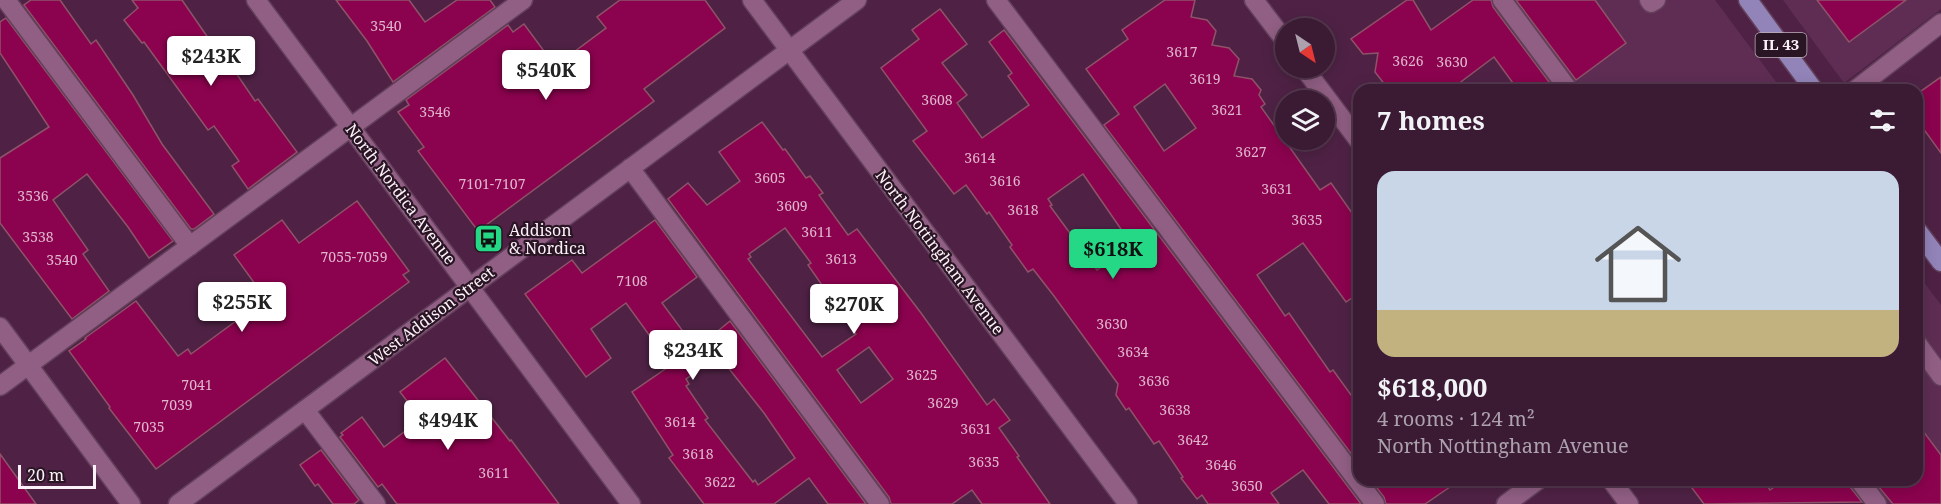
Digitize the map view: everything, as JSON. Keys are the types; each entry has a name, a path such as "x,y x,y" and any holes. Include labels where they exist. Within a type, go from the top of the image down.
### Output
{"main road":[{"name":"IL 43","path":"1748,0 1810,84"},
{"path":"1923,238 1941,262"}],"street":[{"path":"6,0 190,246"},
{"name":"North Nordica Avenue","path":"256,0 631,504"},
{"name":"North Nottingham Avenue","path":"753,0 1128,504"},
{"name":"West Addison Street","path":"178,504 857,0"},
{"path":"996,0 1353,475"},
{"path":"1254,0 1275,28"},
{"path":"1502,0 1565,84"},
{"path":"1649,0 1651,3 1656,0"},
{"path":"0,386 350,127 512,3"},
{"path":"1864,84 1941,23"},
{"path":"1312,78 1353,133"},
{"path":"630,168 880,504"},
{"path":"0,327 131,504"},
{"path":"1923,351 1941,376"},
{"path":"305,410 376,504"},
{"path":"1361,486 1375,504"},
{"path":"1506,504 1530,486"},
{"path":"1616,486 1629,504"},
{"path":"1864,486 1877,504"}],"shaded area":[{"path":"1509,0 1715,0 1778,84 1572,84"},
{"path":"1783,0 1941,0 1941,9 1844,83"},
{"path":"1923,281 1941,305 1941,504 1883,504 1870,486 1923,486"}],"building":[{"path":"31,0 60,0 91,44 96,40 162,144 214,214 191,229 24,5"},
{"path":"132,0 182,0 233,74 236,73 255,101 258,99 297,152 248,189 232,166 239,161 214,126 208,130 144,42 142,43 124,20 138,8"},
{"path":"336,0 409,0 425,22 457,0 490,0 495,7 393,82 367,41"},
{"path":"620,0 705,0 725,28 644,89 654,101 478,231 418,151 424,147 398,112 409,105 406,100 508,25 513,32 524,24 555,66 606,28 597,17"},
{"path":"1165,0 1195,0 1191,17 1207,20 1216,31 1212,45 1229,48 1239,59 1234,76 1252,79 1261,90 1259,95 1265,104 1261,107 1275,127 1275,150 1292,150 1320,190 1331,183 1353,214 1353,297 1346,302 1303,243 1257,275 1285,316 1289,313 1330,372 1333,370 1353,398 1353,456 1104,125 1119,114 1086,69 1128,39 1122,30","holes":["1165,84 1196,128 1164,151 1134,107"]},
{"path":"1407,0 1413,0 1431,30 1473,0 1491,0 1493,7 1551,84 1514,84 1494,57 1458,84 1384,84 1375,72 1378,53 1363,54 1351,39"},
{"path":"1516,0 1595,0 1626,43 1576,80"},
{"path":"1817,0 1906,0 1849,42"},
{"path":"940,9 967,44 942,63 967,95 957,103 982,138 1029,105 1008,76 1012,73 989,42 1004,30 1361,504 1329,504 1303,470 1271,493 1279,504 1208,504 1202,495 1197,499 1181,478 1183,477 1159,441 1154,444 1129,408 1126,410 1116,395 1118,384 1033,269 1028,272 989,212 987,214 966,185 954,194 913,141 927,131 881,68 919,39 912,30","holes":["1083,174 1132,245 1097,270 1050,206 1052,205 1048,199"]},
{"path":"6,18 173,241 149,258 87,174 53,200 88,250 83,254 109,291 72,319 0,223 0,158 49,127 0,53 0,22"},
{"path":"1941,77 1941,153 1923,128 1923,90"},
{"path":"762,122 806,178 810,176 823,193 819,195 848,235 857,229 987,405 994,399 1010,420 999,428 1050,504 982,504 972,490 952,504 891,504 889,497 668,199 688,183 707,205 740,181 719,152","holes":["785,228 811,263 808,265 856,334 822,357 748,259 751,257 749,254","869,347 893,379 861,403 837,370"]},
{"path":"357,201 409,271 403,275 409,282 156,469 69,351 136,301 178,356 188,349 191,354 266,299 234,255 282,220 299,243"},
{"path":"655,220 697,277 662,303 696,349 730,321 866,504 828,504 809,478 774,504 704,504 669,458 673,455 632,392 671,365 626,303 591,329 611,358 586,377 525,294 572,260 582,273","holes":["719,356 764,413 795,458 758,485 755,480 753,482 705,420 708,418 686,386 689,384 686,379"]},
{"path":"445,358 559,504 397,504 382,484 378,487 340,437 343,435 341,433 362,417 384,447 421,419 400,392"},
{"path":"1923,431 1941,455 1941,504 1893,504 1878,486 1923,486"},
{"path":"321,450 359,500 354,504 333,504 318,484 315,486 300,465"},
{"path":"0,454 36,504 0,504"},
{"path":"1376,486 1451,486 1425,504 1386,504"},
{"path":"1690,486 1767,486 1770,490 1776,486 1850,486 1862,502 1704,504"}],"place":[{"name":"Addison & Nordica","path":"488,239"}]}
